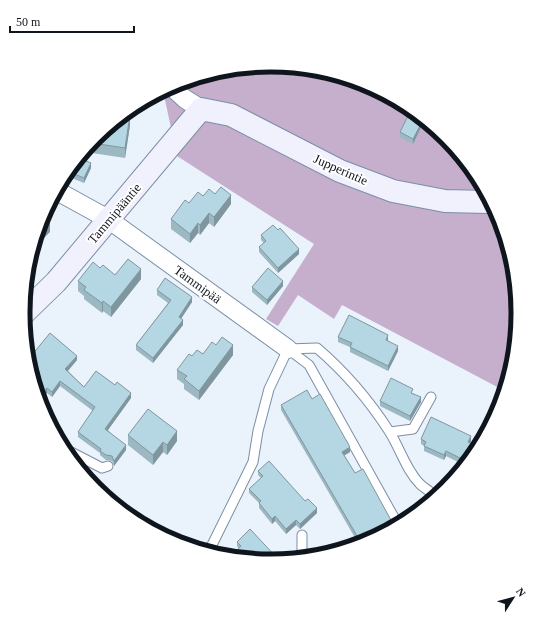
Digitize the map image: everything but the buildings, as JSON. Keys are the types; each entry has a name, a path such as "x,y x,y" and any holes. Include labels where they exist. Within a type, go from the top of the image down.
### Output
{"street":[{"path":"177,91 201,109"},
{"name":"Jupperintie","path":"201,109 230,115 340,171 393,191 445,201 483,202"},
{"name":"Tammipääntie","path":"30,307 56,282 201,109"},
{"name":"Tammipää","path":"62,194 108,219 288,349"}],"lane":[{"path":"288,349 317,348 333,362 365,397 390,432 404,461 420,484 431,492"},
{"path":"288,349 309,365 395,519"},
{"path":"211,546 253,462 258,431 269,389 288,349"},
{"path":"390,432 413,429 431,396"},
{"path":"77,455 102,468 108,466"},
{"path":"302,535 302,551"}],"shaded area":[{"path":"270,72 317,77 348,85 377,97 417,122 441,143 470,179 493,221 503,251 509,282 511,313 509,344 503,375 499,388 342,305 334,319 298,295 278,326 266,319 314,244 177,156 164,97 193,85 224,77"}]}
